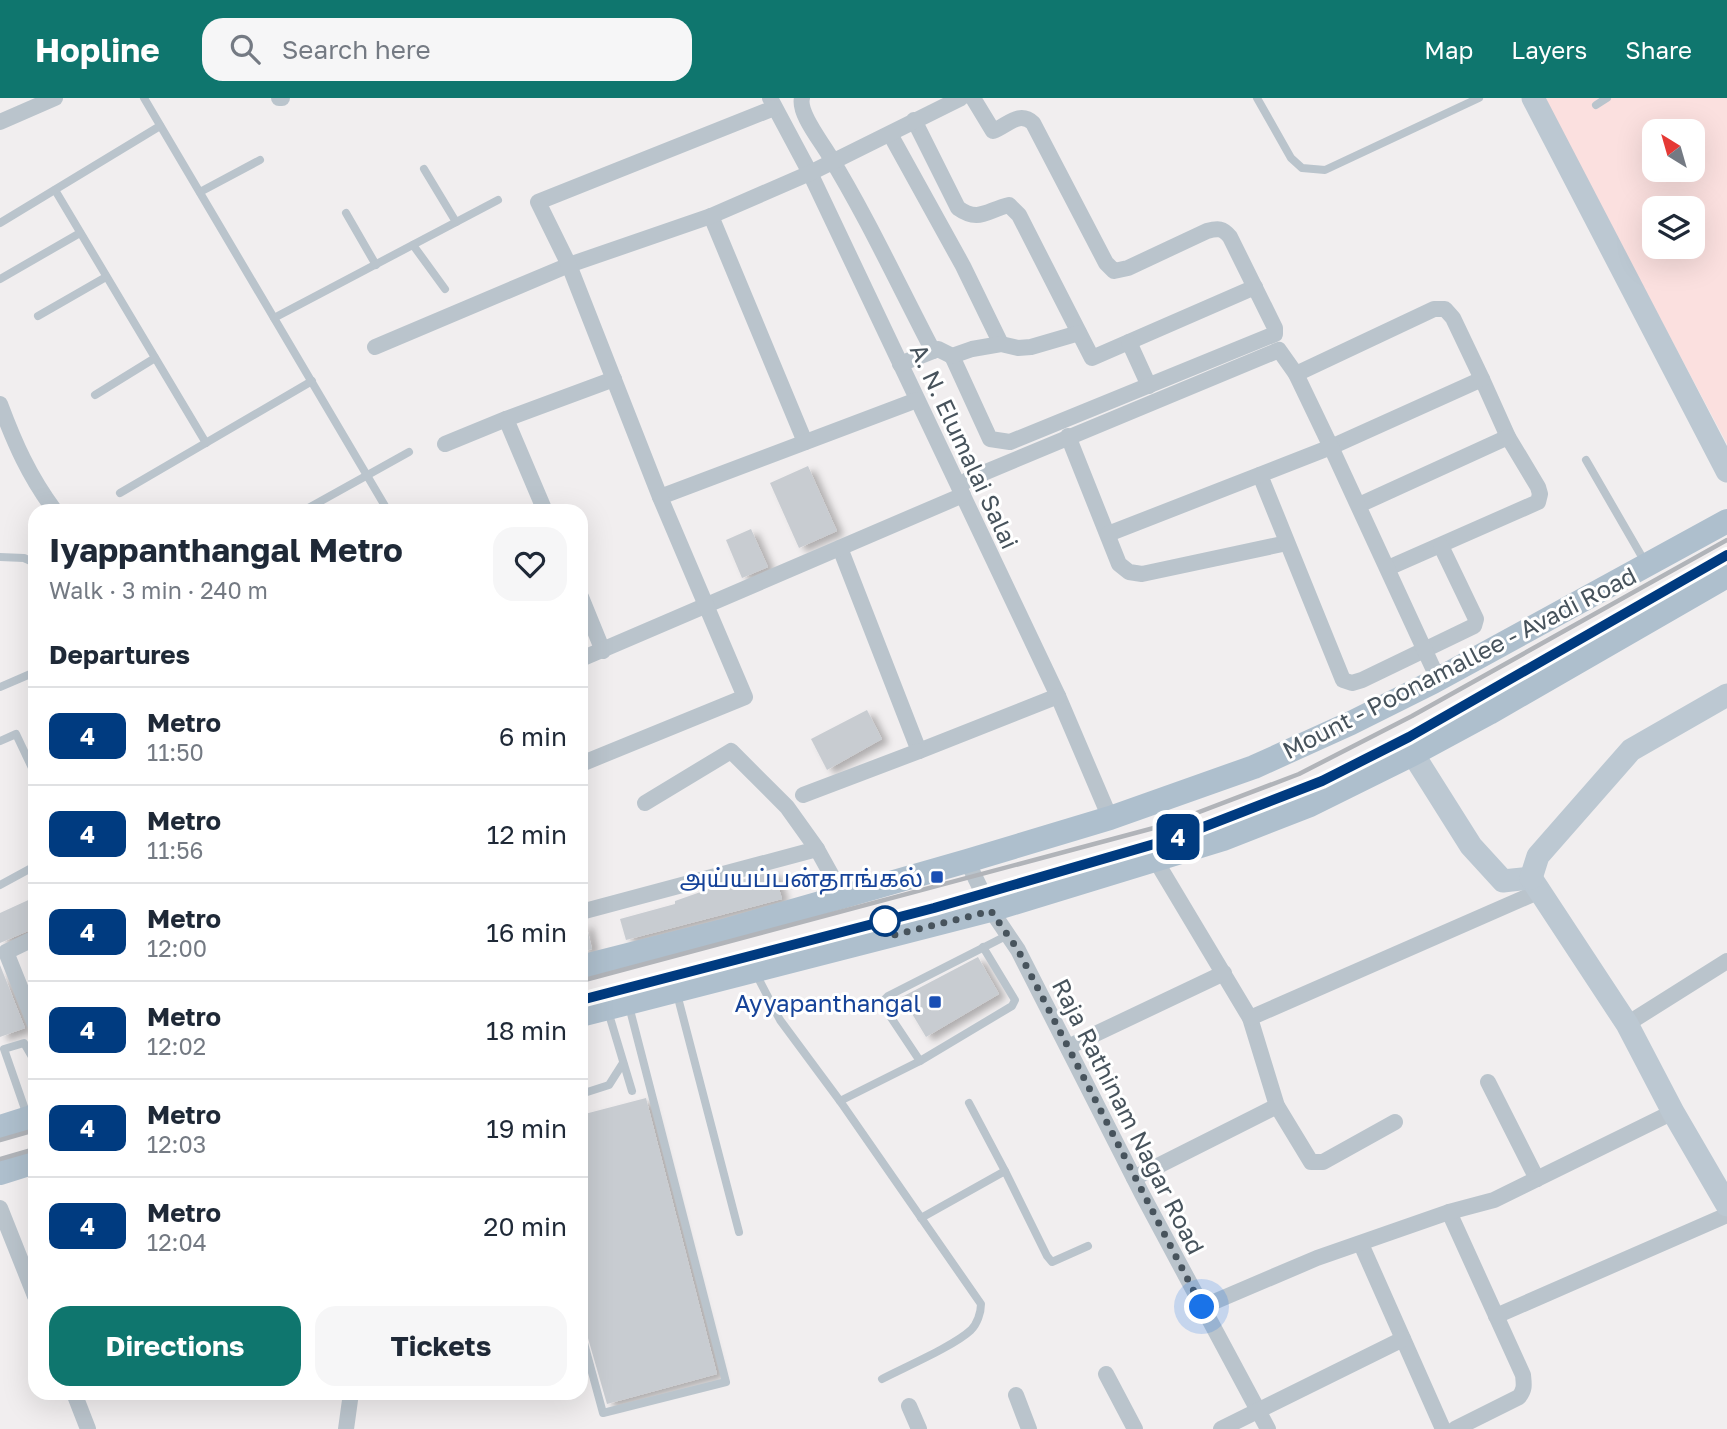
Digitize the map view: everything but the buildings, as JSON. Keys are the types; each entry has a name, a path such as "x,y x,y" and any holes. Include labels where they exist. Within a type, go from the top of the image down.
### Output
{"main road":[{"name":"Mount - Poonamallee - Avadi Road","path":"588,965 967,861 1110,818 1254,767 1351,723 1438,679 1727,521"},
{"name":"Mount - Poonamallee - Avadi Road","path":"588,1013 991,911 1223,839 1310,805 1413,754 1727,576"},
{"path":"0,1127 28,1118"},
{"path":"0,1173 28,1164"}],"street":[{"path":"0,122 55,98"},
{"path":"802,98 800,102 803,112 833,161 933,351"},
{"path":"375,347 569,265 711,216 810,173 961,98"},
{"path":"900,364 938,349 952,356 990,439 1004,443 1275,334 1275,328 1230,237 1219,228 1120,271 1109,267 1033,123 1018,117 993,131 973,98"},
{"path":"1533,98 1727,471"},
{"path":"588,761 745,697 660,497 569,265 538,202 772,103"},
{"name":"A. N. Elumalai Salai","path":"772,103 810,173 961,490 1058,696 1110,818"},
{"path":"914,120 958,208 972,216 980,216 1009,205 1014,209 1092,358 1255,287"},
{"path":"890,134 963,266 1001,344"},
{"path":"711,216 805,442"},
{"path":"1296,374 1434,309 1445,309 1453,318 1508,437 1538,487 1538,502 1388,568"},
{"path":"952,356 1001,344 1018,348 1031,347 1079,333"},
{"path":"1129,342 1149,386"},
{"path":"588,656 840,548 961,490 969,479 1279,350 1296,374 1438,679"},
{"path":"446,444 614,379"},
{"path":"1108,534 1331,447 1482,379"},
{"path":"660,497 917,400"},
{"path":"0,404 23,462 35,485 50,504"},
{"path":"506,419 542,504"},
{"path":"1068,436 1119,564 1129,572 1142,574 1287,544"},
{"path":"1359,505 1508,437"},
{"path":"1260,475 1343,680 1352,683 1362,680 1474,626 1476,620 1441,546"},
{"path":"840,548 919,751"},
{"path":"588,614 603,651"},
{"path":"1727,695 1631,750 1538,856 1536,884 1627,1024 1673,1112 1727,1205"},
{"path":"803,795 1058,696"},
{"path":"645,803 731,751 787,807 817,849 843,896"},
{"path":"1413,754 1471,846 1503,881 1536,884"},
{"path":"588,910 817,849"},
{"name":"Raja Rathinam Nagar Road","path":"967,861 991,911 1018,950 1134,1178 1268,1429"},
{"path":"1156,861 1251,1018 1277,1106 1308,1158 1315,1164 1323,1162 1395,1122"},
{"path":"1251,1018 1536,884"},
{"path":"28,941 6,952 28,1007"},
{"path":"1627,1024 1727,961"},
{"path":"1068,1047 1224,973"},
{"path":"1488,1082 1537,1179"},
{"path":"1134,1178 1277,1106"},
{"path":"1202,1307 1317,1258 1450,1212 1494,1200 1673,1112"},
{"path":"0,1208 28,1278"},
{"path":"1450,1212 1523,1375 1524,1391 1519,1397 1455,1429"},
{"path":"1496,1315 1727,1215"},
{"path":"1361,1244 1443,1429"},
{"path":"1221,1429 1403,1339"},
{"path":"1106,1374 1135,1429"},
{"path":"1016,1395 1030,1429"},
{"path":"77,1400 88,1429"},
{"path":"346,1429 350,1400"},
{"path":"909,1406 919,1429"}],"lane":[{"path":"144,98 384,504"},
{"path":"1258,98 1291,158 1302,168 1325,170 1479,98"},
{"path":"1596,104 1607,98"},
{"path":"0,223 160,126"},
{"path":"200,192 260,160"},
{"path":"425,169 457,222"},
{"path":"55,190 206,443"},
{"path":"274,318 498,200"},
{"path":"346,213 376,265"},
{"path":"0,279 80,233"},
{"path":"413,245 444,289"},
{"path":"38,316 106,277"},
{"path":"95,394 155,358"},
{"path":"120,493 312,381"},
{"path":"315,504 409,452"},
{"path":"1586,460 1647,565"},
{"path":"0,557 28,560"},
{"path":"0,687 28,675"},
{"path":"0,741 16,734 28,759"},
{"path":"0,885 28,870"},
{"path":"920,1061 884,1007 883,1001 1008,935"},
{"path":"841,1101 920,1061 1012,1006 1015,1000 983,947"},
{"path":"754,971 780,1020 841,1101 981,1304 981,1311 972,1329 882,1379"},
{"path":"676,991 738,1232"},
{"path":"618,1006 619,1046 632,1091"},
{"path":"588,1358 603,1413 726,1382 618,1006"},
{"path":"28,1050 24,1043 4,1049 28,1107"},
{"path":"588,1092 609,1085 623,1063"},
{"path":"969,1103 1047,1256 1052,1262 1088,1246"},
{"path":"921,1218 1005,1171"}],"shaded area":[{"path":"1543,98 1727,98 1727,444"}],"railway":[{"path":"588,979 1165,825 1299,774 1412,716 1727,540"},
{"path":"588,998 934,908 1176,838 1323,781 1409,737 1727,555"},
{"path":"0,1140 28,1132"},
{"path":"0,1159 28,1151"}],"metro line":[{"name":"4","path":"588,998 934,908 1175,838 1322,781 1409,737 1727,555"}],"place":[{"name":"அய்யப்பன்தாங்கல்","path":"937,877"},
{"name":"Ayyapanthangal","path":"935,1002"}],"route":[{"path":"885,921 886,937 991,911 1018,950 1202,1307"}]}
